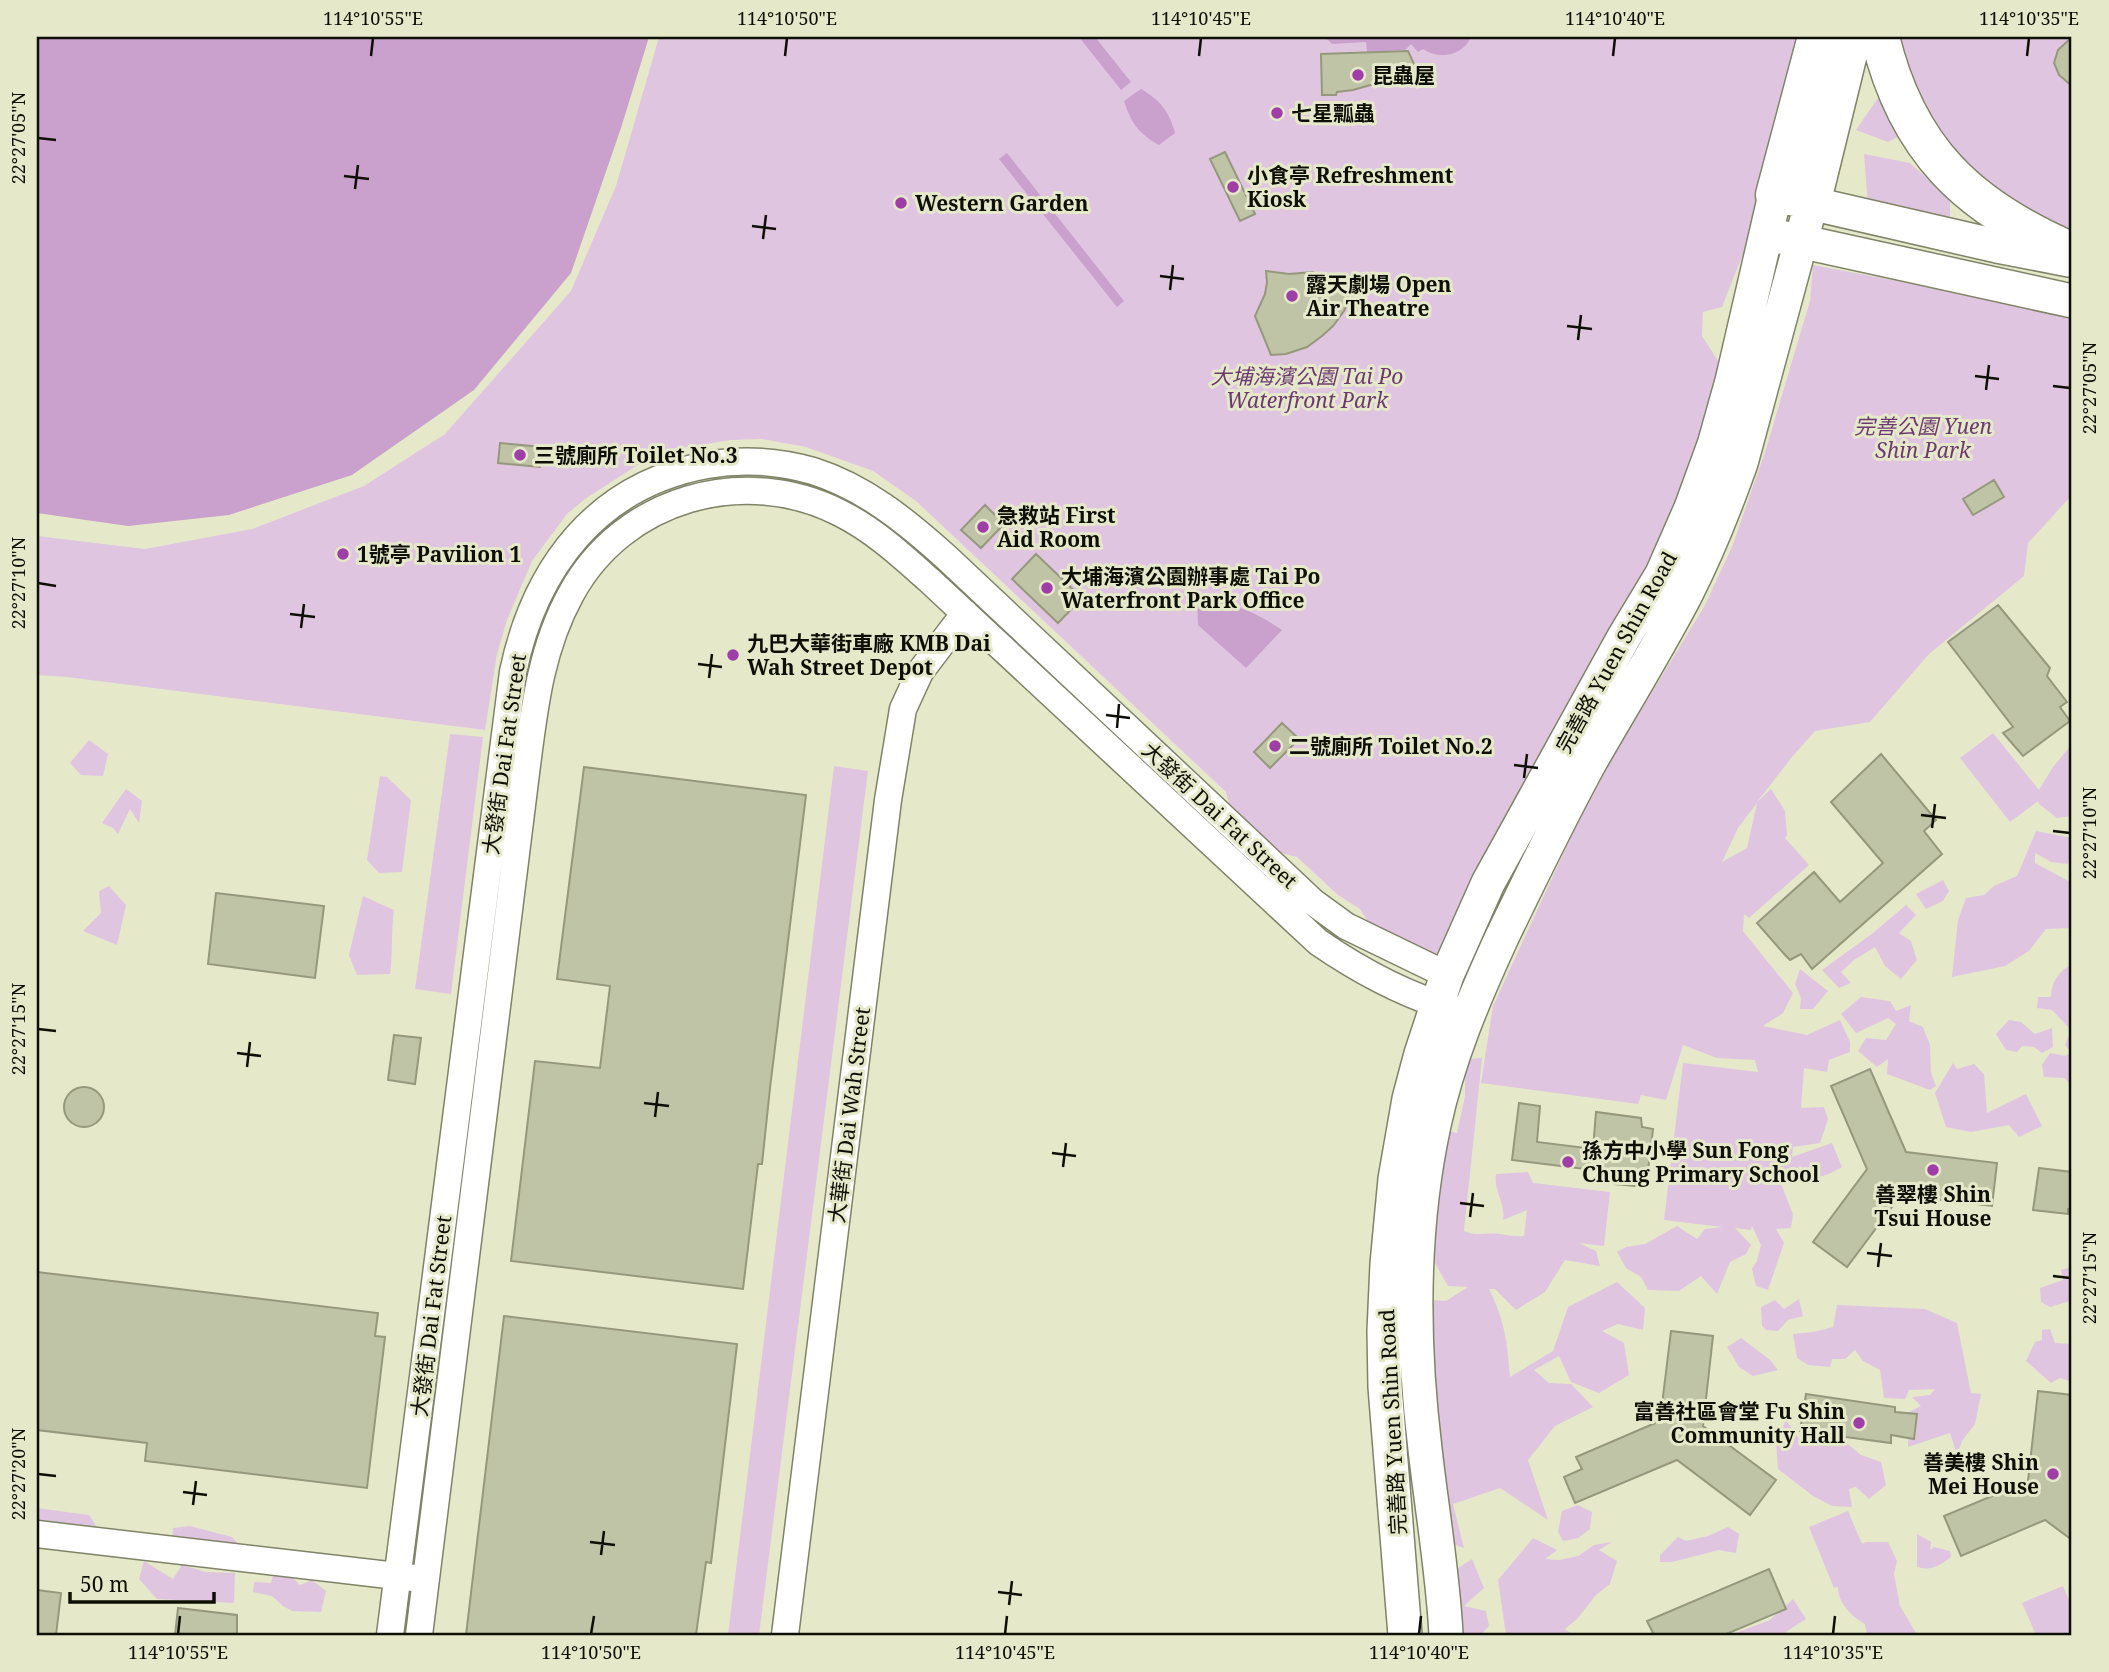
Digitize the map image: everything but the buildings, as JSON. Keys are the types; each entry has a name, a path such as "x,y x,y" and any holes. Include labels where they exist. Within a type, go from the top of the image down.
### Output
{"highway":[{"path":"1793,200 1817,37"},
{"path":"1793,200 1852,37"},
{"path":"1880,37 1891,74 1906,108 1919,133 1949,173 1990,209 2072,252"}],"main road":[{"name":"完善路 Yuen Shin Road","path":"1405,1635 1385,1387 1384,1331 1387,1264 1401,1139 1412,1089 1442,990 1462,939 1504,853 1624,637 1662,575 1714,445 1768,234 1793,200"},
{"name":"完善路 Yuen Shin Road","path":"1446,1635 1444,1594 1424,1445 1417,1334 1416,1269 1421,1203 1433,1126 1445,1079 1468,1014 1518,903 1582,779 1669,625 1709,544 1741,463 1802,241 1793,200"},
{"path":"1793,200 2072,261"},
{"path":"1768,234 2072,301"}],"street":[{"name":"大發街 Dai Fat Street","path":"390,1635 515,664 530,612 551,570 578,534 606,509 638,488 695,467 727,463 776,463 835,479 876,501 904,520 946,556 1313,902 1442,990 1468,1014"},
{"name":"大發街 Dai Fat Street","path":"419,1635 536,700 549,643 572,591 599,554 646,516 693,497 753,490 796,496 837,511 859,523 904,557 1309,935 1356,967 1442,990"},
{"name":"大華街 Dai Wah Street","path":"785,1635 888,800 902,714 920,672 965,613"},
{"path":"37,1534 425,1579"}],"green space":[{"name":"大埔海濱公園 Tai Po Waterfront Park","path":"659,37 1827,37 1794,109 1776,110 1767,176 1748,241 1722,307 1703,312 1702,336 1724,370 1704,475 1450,972 1393,961 1360,909 1338,895 1297,857 1265,849 1234,823 1226,792 916,501 873,471 806,447 762,439 731,440 675,449 647,459 585,499 567,514 532,561 507,620 497,654 485,730 37,675 37,536 145,549 252,529 364,486 445,434 571,291 616,186"},
{"path":"1880,37 2072,37 2072,248 2001,210 1924,123 1888,142 1856,130 1880,95"},
{"path":"1864,154 1910,163 1950,199 1950,219 1868,207"},
{"name":"完善公園 Yuen Shin Park","path":"1813,265 2072,314 2072,495 2028,543 2024,576 1929,654 1870,722 1815,731 1757,802 1771,789 1785,811 1785,838 1809,865 1749,918 1744,914 1743,931 1793,993 1783,1013 1763,1026 1807,1035 1840,1020 1850,1042 1850,1052 1829,1060 1827,1072 1804,1068 1801,1108 1824,1107 1828,1119 1820,1143 1793,1147 1792,1157 1832,1143 1842,1167 1816,1176 1800,1166 1781,1184 1793,1214 1791,1228 1776,1229 1784,1243 1768,1290 1756,1286 1752,1269 1761,1245 1752,1226 1751,1230 1735,1228 1751,1245 1746,1254 1730,1262 1717,1294 1701,1276 1679,1291 1648,1290 1641,1277 1626,1268 1617,1252 1626,1247 1645,1244 1677,1226 1697,1239 1705,1229 1722,1227 1664,1220 1683,1063 1758,1072 1755,1060 1717,1058 1683,1045 1666,1100 1641,1095 1638,1104 1481,1083 1493,1006 1595,785 1704,607 1732,547 1766,449 1810,301","holes":["1757,803 1747,848 1722,862 1738,828"]},
{"path":"1993,733 2039,790 2072,744 2072,816 2057,818 2038,801 2010,822 1960,758"},
{"path":"450,734 483,737 451,994 415,989"},
{"path":"89,740 108,754 103,776 81,775 70,763"},
{"path":"834,766 868,771 759,1635 728,1635"},
{"path":"380,776 387,777 411,800 402,872 379,873 367,860"},
{"path":"126,789 142,801 139,823 130,809 118,834 113,828 102,823"},
{"path":"2036,831 2072,838 2068,864 2051,862 2035,853 2035,863 2072,883 2072,928 2046,929 2029,951 2005,966 1952,977 1958,920 1966,898 1984,895 1994,886 2017,876"},
{"path":"1943,880 1949,891 1943,901 1926,909 1916,894"},
{"path":"109,886 126,905 117,945 83,931 101,913 99,891"},
{"path":"363,896 394,910 390,974 357,975 349,955"},
{"path":"1906,905 1916,915 1899,933 1911,941 1917,960 1901,979 1885,966 1875,947 1841,972 1851,983 1839,988 1822,970"},
{"path":"2072,964 2072,1028 2069,1028 2052,1010 2037,1008 2038,997 2051,997 2057,978"},
{"path":"1800,969 1828,991 1813,1009 1800,1009 1801,998 1795,984"},
{"path":"1861,997 1890,1001 1896,1011 1911,1005 1909,1021 1923,1027 1930,1045 1931,1073 1936,1086 1930,1090 1887,1074 1888,1059 1877,1067 1858,1051 1866,1038 1886,1040 1896,1024 1888,1018 1856,1033 1841,1014"},
{"path":"2009,1020 2021,1022 2035,1034 2052,1028 2053,1047 2042,1053 2034,1047 2022,1046 2017,1052 2006,1050 1996,1034"},
{"path":"2072,1035 2072,1086 2064,1078 2044,1077 2042,1065 2050,1053 2065,1056 2071,1053 2065,1045 2068,1037"},
{"path":"1482,1058 1464,1231 1473,1234 1524,1236 1527,1210 1503,1220 1496,1174 1528,1172 1533,1183 1610,1192 1604,1246 1579,1243 1596,1251 1600,1266 1565,1260 1545,1292 1516,1310 1495,1289 1489,1289 1499,1311 1510,1377 1553,1351 1568,1307 1617,1282 1645,1308 1643,1330 1618,1324 1602,1331 1624,1343 1629,1375 1599,1393 1571,1382 1559,1356 1534,1370 1549,1383 1571,1384 1593,1407 1555,1426 1528,1460 1548,1520 1500,1488 1453,1504 1464,1548 1449,1543 1417,1299 1446,1301 1468,1287 1448,1286 1424,1244 1438,1128 1457,1133 1465,1096 1465,1059"},
{"path":"1953,1063 1957,1069 1974,1064 1984,1074 1987,1113 2026,1094 2042,1126 2019,1137 2009,1125 1971,1132 1946,1127 1935,1093"},
{"path":"2061,1270 2072,1270 2070,1301 2050,1307 2041,1302 2040,1288 2063,1280"},
{"path":"1799,1299 1803,1316 1788,1320 1778,1331 1766,1330 1762,1326 1761,1307 1775,1300 1784,1309"},
{"path":"1837,1305 1925,1309 1957,1323 1971,1393 1981,1394 1975,1424 1962,1441 1957,1455 1950,1433 1908,1447 1909,1412 1921,1406 1912,1397 1930,1395 1935,1389 1909,1390 1905,1399 1884,1398 1880,1370 1863,1361 1855,1350 1845,1359 1832,1359 1830,1367 1808,1365 1797,1358 1793,1334 1833,1327"},
{"path":"2050,1329 2055,1343 2072,1344 2072,1382 2060,1378 2051,1383 2026,1361 2035,1342 2042,1340 2042,1330"},
{"path":"1741,1338 1770,1360 1778,1370 1753,1376 1739,1367 1727,1347"},
{"path":"1786,1420 1800,1440 1811,1428 1832,1431 1861,1455 1881,1462 1886,1485 1869,1499 1856,1487 1849,1489 1852,1507 1832,1506 1813,1496 1778,1469 1776,1442"},
{"path":"1578,1505 1592,1512 1590,1529 1578,1538 1563,1541 1558,1532 1562,1511"},
{"path":"37,1508 89,1515 99,1530 37,1534"},
{"path":"1848,1511 1862,1544 1888,1542 1897,1561 1894,1574 1900,1606 1915,1635 1867,1635 1865,1624 1846,1608 1838,1587 1834,1588 1809,1527"},
{"path":"190,1526 232,1537 244,1550 172,1543 173,1528"},
{"path":"1728,1527 1739,1534 1736,1553 1719,1550 1672,1562 1660,1562 1660,1555 1678,1537 1686,1541 1708,1536"},
{"path":"1917,1534 1931,1542 1930,1550 1934,1547 1950,1551 1951,1557 1935,1567 1917,1567"},
{"path":"1533,1538 1557,1550 1545,1559 1559,1560 1578,1556 1594,1545 1612,1542 1599,1550 1617,1561 1610,1584 1596,1595 1577,1619 1565,1629 1573,1635 1506,1635 1498,1580"},
{"path":"1472,1559 1484,1588 1464,1606 1486,1611 1489,1626 1481,1635 1453,1635 1448,1575"},
{"path":"144,1561 173,1579 182,1565 206,1572 235,1573 234,1603 157,1599 139,1579"},
{"path":"274,1572 289,1574 300,1585 312,1580 326,1591 321,1612 292,1611 272,1596 253,1592 254,1582 271,1583"},
{"path":"2063,1586 2072,1608 2072,1635 2036,1635 2022,1603"},
{"path":"1793,1599 1806,1619 1781,1635 1730,1635 1770,1620"}],"shaded area":[{"path":"37,37 649,37 571,273 474,390 352,475 229,515 128,526 37,513"},
{"path":"1079,37 1095,37 1131,82 1121,90"},
{"path":"1325,37 1471,37 1457,52 1443,55 1423,49 1418,52 1411,44 1405,50 1367,52 1366,42 1332,44"},
{"path":"1141,89 1163,107 1173,125 1175,133 1159,145 1137,127 1124,101"},
{"path":"1007,153 1124,301 1117,307 999,159"},
{"path":"1197,599 1242,608 1282,630 1246,668 1198,625"}],"place":[{"name":"昆蟲屋","path":"1358,75"},
{"name":"七星瓢蟲","path":"1277,113"},
{"name":"小食亭 Refreshment Kiosk","path":"1233,187"},
{"name":"Western Garden","path":"901,203"},
{"name":"露天劇場 Open Air Theatre","path":"1292,296"},
{"name":"三號廁所 Toilet No.3","path":"520,455"},
{"name":"急救站 First Aid Room","path":"983,527"},
{"name":"1號亭 Pavilion 1","path":"343,554"},
{"name":"大埔海濱公園辦事處 Tai Po Waterfront Park Office","path":"1047,588"},
{"name":"九巴大華街車廠 KMB Dai Wah Street Depot","path":"733,655"},
{"name":"二號廁所 Toilet No.2","path":"1275,746"},
{"name":"孫方中小學 Sun Fong Chung Primary School","path":"1568,1162"},
{"name":"善翠樓 Shin Tsui House","path":"1933,1170"},
{"name":"富善社區會堂 Fu Shin Community Hall","path":"1859,1423"},
{"name":"善美樓 Shin Mei House","path":"2053,1474"}]}
